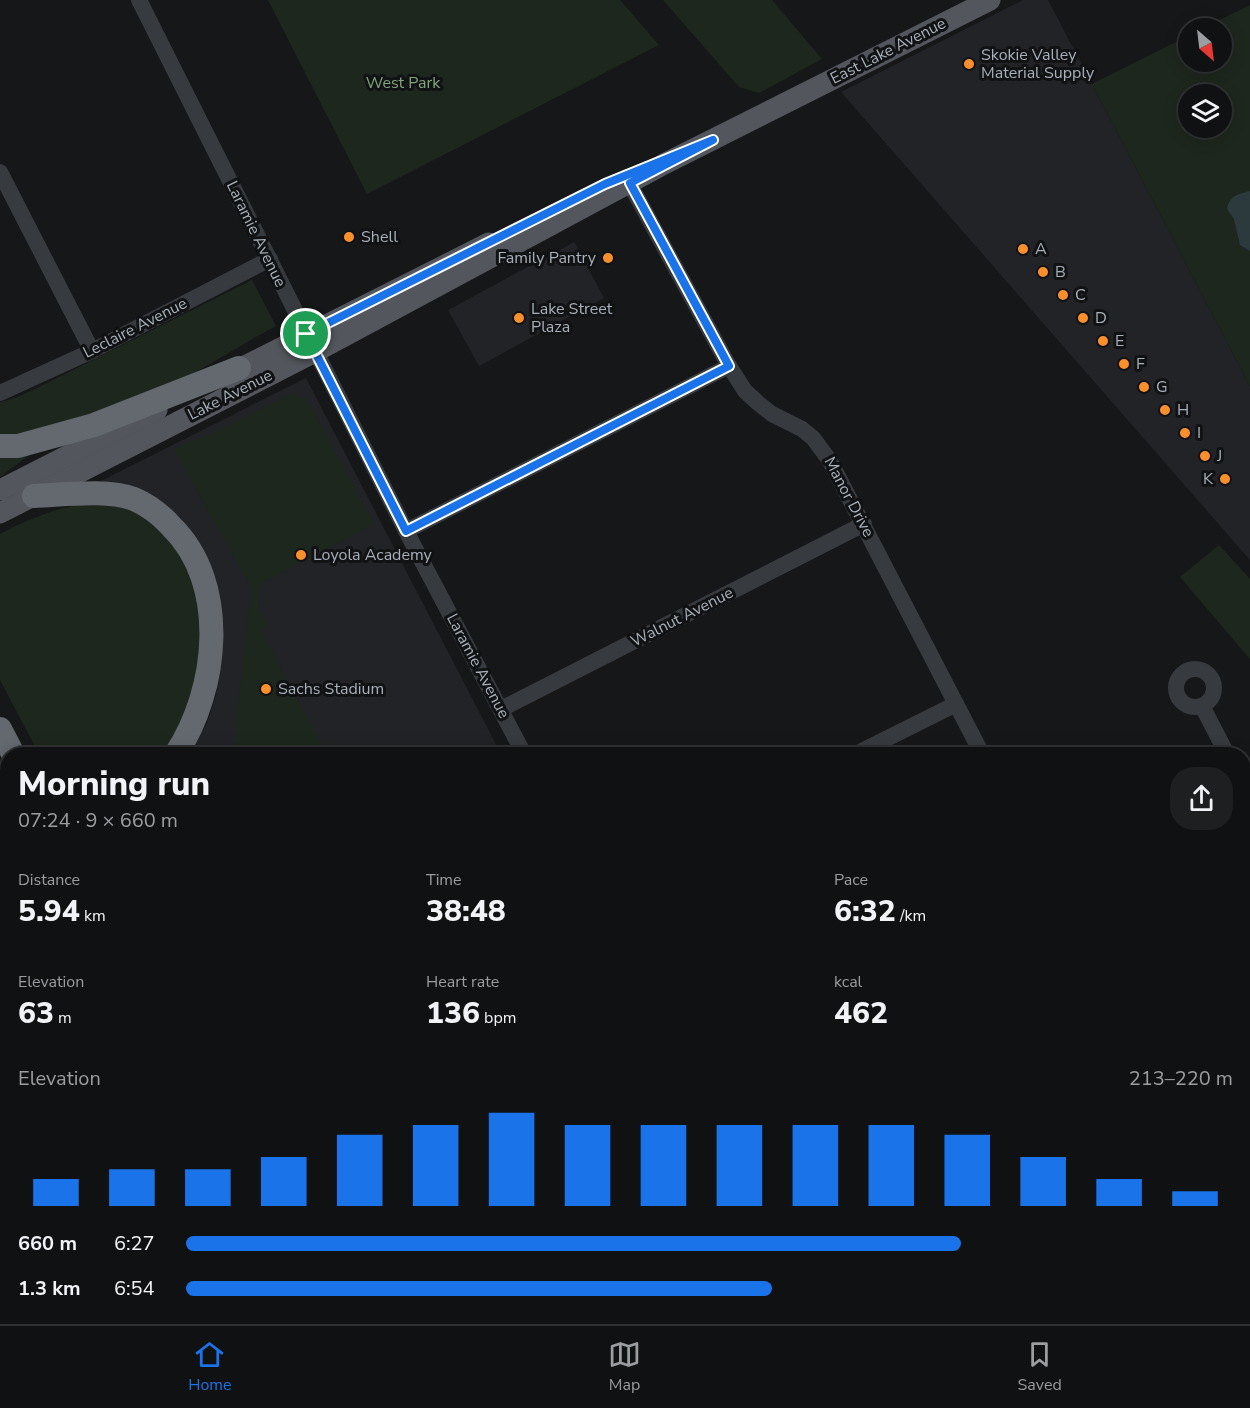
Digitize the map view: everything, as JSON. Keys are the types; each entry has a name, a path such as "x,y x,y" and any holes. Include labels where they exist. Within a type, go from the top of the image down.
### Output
{"highway":[{"path":"0,446 18,446 94,425 239,368"},
{"path":"34,496 91,494 134,499 166,521 179,534 192,553 202,573 208,596 211,623 208,678 203,699 180,747"}],"main road":[{"name":"East Lake Avenue","path":"787,101 990,0"},
{"name":"Lake Avenue","path":"0,513 311,343 787,101"},
{"name":"Lake Avenue","path":"0,490 239,368 311,343"}],"street":[{"name":"Laramie Avenue","path":"139,0 406,531 520,747"},
{"path":"0,172 92,351"},
{"name":"Manor Drive","path":"628,180 729,366 745,391 772,414 802,429 822,448 864,524 978,747"},
{"name":"Leclaire Avenue","path":"0,393 92,351 270,260"},
{"path":"406,531 729,366"},
{"name":"Walnut Avenue","path":"501,709 864,524"},
{"path":"870,747 956,704"},
{"path":"1202,706 1223,747"}],"shaded area":[{"path":"1023,0 1048,0 1250,386 1250,560 841,92"},
{"path":"1250,191 1250,251 1240,245 1234,219 1227,209 1232,198"},
{"name":"Lake Street Plaza","path":"574,242 604,298 479,366 448,310"},
{"name":"Loyola Academy","path":"306,378 497,747 194,747 207,723 216,695 221,657 223,627 221,604 212,571 197,539 180,517 157,501 97,483"}],"green space":[{"name":"West Park","path":"268,0 620,0 659,45 367,194"},
{"path":"663,0 772,0 822,59 759,93 739,87"},
{"path":"1250,5 1250,386 1092,84 1178,41 1178,72 1232,72 1232,18 1223,18"},
{"path":"252,280 276,326 180,381 129,404 74,421 0,438 0,402 35,389"},
{"path":"292,393 307,399 374,524 260,584 258,590 259,606 269,626 261,630 323,747 234,747 251,588 174,449 230,425"},
{"path":"36,450 0,477 0,453"},
{"path":"88,503 122,507 137,513 162,533 176,549 186,567 194,587 198,607 200,650 198,671 189,708 170,747 35,747 0,680 0,534 42,515"},
{"path":"1219,545 1250,579 1250,659 1180,577"}],"place":[{"name":"Skokie Valley Material Supply","path":"969,64"},
{"name":"Shell","path":"349,237"},
{"name":"A","path":"1023,249"},
{"name":"Family Pantry","path":"608,258"},
{"name":"B","path":"1043,272"},
{"name":"C","path":"1063,295"},
{"name":"Lake Street Plaza","path":"519,318"},
{"name":"D","path":"1083,318"},
{"name":"E","path":"1103,341"},
{"name":"F","path":"1124,364"},
{"name":"G","path":"1144,387"},
{"name":"H","path":"1165,410"},
{"name":"I","path":"1185,433"},
{"name":"J","path":"1205,456"},
{"name":"K","path":"1225,479"},
{"name":"Loyola Academy","path":"301,555"},
{"name":"Sachs Stadium","path":"266,689"}],"route":[{"path":"713,140 630,183 729,366 406,531 306,334 605,184 713,140"}]}
